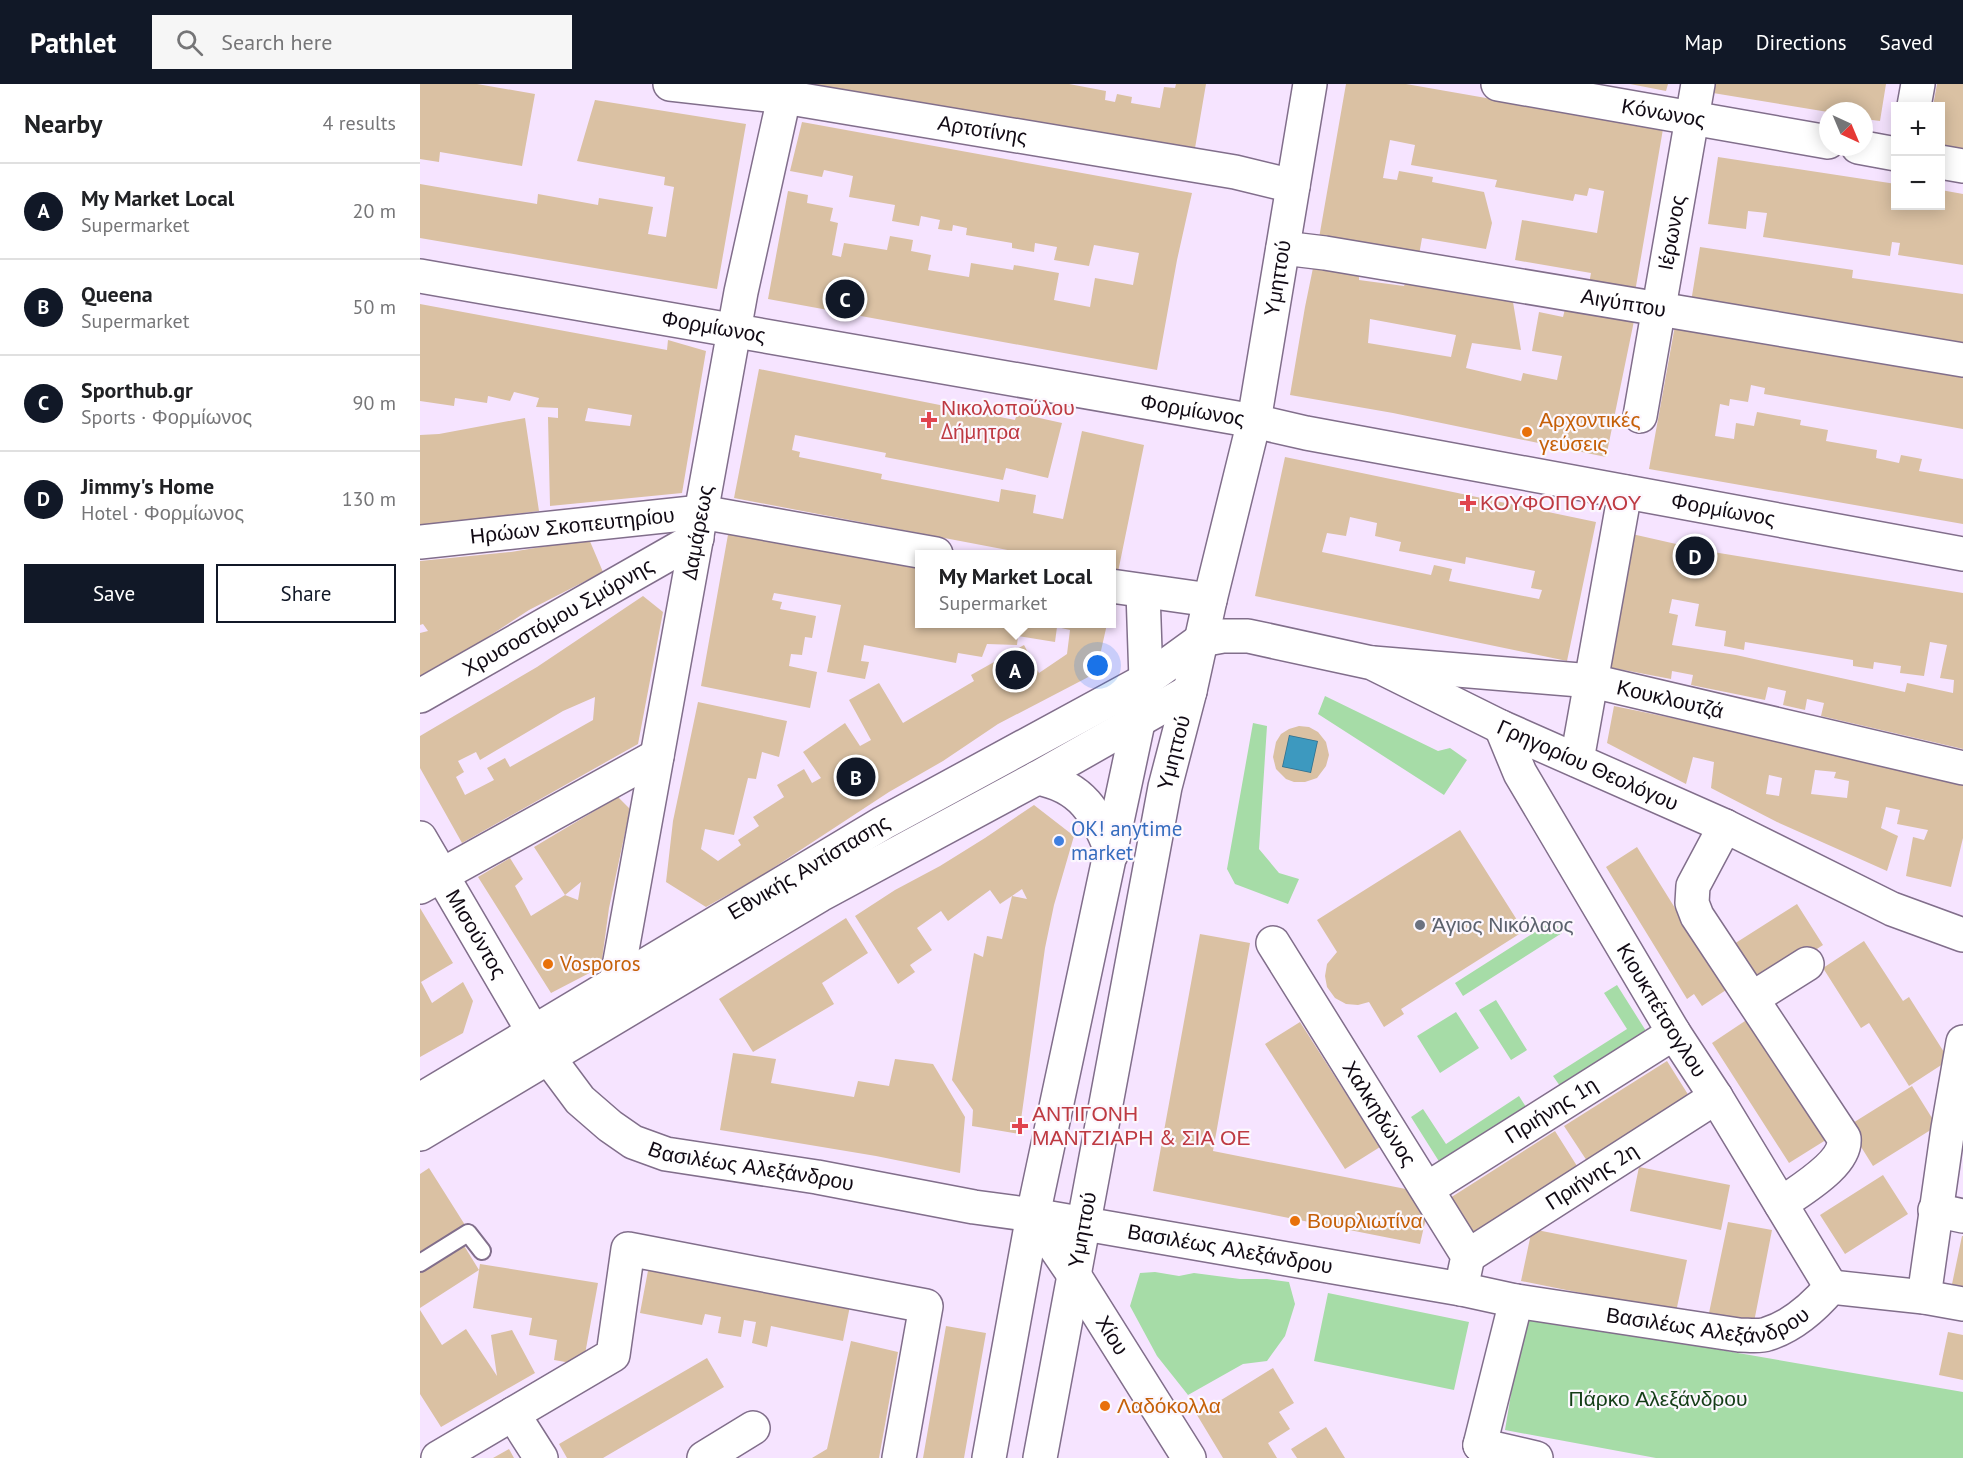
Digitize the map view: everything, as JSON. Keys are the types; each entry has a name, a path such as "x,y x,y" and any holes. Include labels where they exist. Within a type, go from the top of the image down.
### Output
{"street":[{"name":"Αρτοτίνης","path":"670,84 785,91 1235,172 1293,186"},
{"name":"Υμηττού","path":"1040,1458 1165,787 1254,421 1310,84"},
{"name":"Κόνωνος","path":"1497,84 1819,140"},
{"name":"Ιέρωνος","path":"1640,416 1698,84"},
{"path":"1915,102 1918,84"},
{"name":"Δαμάρεως","path":"616,983 734,332 785,91"},
{"path":"1873,150 1891,153"},
{"path":"1945,163 1963,166"},
{"name":"Αιγύπτου","path":"1283,248 1963,360"},
{"name":"Φορμίωνος","path":"420,276 1254,421 1306,433 1963,554"},
{"path":"1577,760 1625,492"},
{"name":"Ηρώων Σκοπευτηρίου","path":"420,542 699,525 915,552"},
{"name":"Χρυσοστόμου Σμύρνης","path":"420,696 699,525"},
{"path":"1116,587 1210,600"},
{"path":"1143,592 1146,680"},
{"name":"Γρηγορίου Θεολόγου","path":"1201,640 1223,636 1248,636 1372,663 1502,727 1725,826 1892,909 1963,935"},
{"name":"Εθνικής Αντίστασης","path":"420,1134 541,1044 616,983 883,823 1146,680 1201,640"},
{"name":"Κουκλουτζά","path":"1372,663 1592,681 1963,768"},
{"name":"Υμηττού","path":"989,1458 1033,1215 1112,853 1146,680"},
{"name":"Εθνικής Αντίστασης","path":"420,1100 541,1044 820,896 1190,691"},
{"name":"Κιουκπέτσογλου","path":"1502,727 1520,774 1674,1033 1716,1097 1831,1287"},
{"path":"431,881 657,756"},
{"path":"1036,778 1054,781 1083,799 1102,825 1112,853"},
{"path":"1725,826 1693,886 1692,903 1697,916 1844,1138 1845,1146 1838,1159 1826,1171 1781,1204"},
{"name":"Μισούντος","path":"420,838 431,881 541,1044"},
{"name":"Χαλκηδώνος","path":"1273,943 1468,1256"},
{"path":"1753,998 1807,964"},
{"name":"Πριήνης 1η","path":"1427,1189 1674,1033"},
{"path":"1924,1297 1949,1213 1963,1042"},
{"name":"Βασιλέως Αλεξάνδρου","path":"541,1044 580,1100 633,1142 666,1154 817,1177 974,1207 1461,1288 1516,1301 1739,1335 1766,1335 1791,1323 1813,1308 1831,1287 1924,1297 1963,1304"},
{"name":"Πριήνης 2η","path":"1468,1256 1716,1097"},
{"name":"Χίου","path":"1033,1215 1074,1275 1189,1458"},
{"path":"438,1458 613,1355 628,1249 926,1306 898,1458"},
{"path":"1461,1288 1468,1256"},
{"path":"1516,1301 1470,1452 1536,1458"},
{"path":"513,1414 541,1458"},
{"path":"704,1458 753,1428"},
{"path":"420,1446 427,1458"}],"lane":[{"path":"420,1263 468,1233 482,1251"}],"green space":[{"path":"1325,696 1438,751 1450,748 1467,760 1444,795 1318,714"},
{"path":"1253,723 1267,726 1259,849 1279,873 1299,879 1288,904 1235,884 1227,869"},
{"path":"1554,920 1562,933 1463,996 1455,983"},
{"path":"1617,985 1646,1031 1560,1086 1553,1076 1627,1029 1604,993"},
{"path":"1496,1000 1527,1050 1511,1060 1479,1010"},
{"path":"1456,1012 1479,1048 1440,1073 1417,1036"},
{"path":"1519,1096 1526,1107 1440,1163 1411,1117 1423,1109 1446,1144"},
{"path":"1155,1272 1179,1276 1194,1273 1289,1282 1295,1304 1285,1336 1267,1361 1243,1364 1188,1395 1157,1356 1130,1306 1140,1273"},
{"path":"1328,1293 1469,1322 1454,1390 1314,1361"},
{"name":"Πάρκο Αλεξάνδρου","path":"1524,1316 1963,1392 1963,1458 1656,1458 1505,1430"}],"water":[{"path":"1289,735 1318,741 1311,773 1282,767"}],"building":[{"path":"420,84 477,84 535,94 522,166 440,152 439,162 420,159"},
{"path":"811,84 1069,84 1106,91 1105,100 1115,102 1117,94 1132,97 1131,103 1160,108 1164,87 1175,88 1176,84 1206,84 1194,154 810,89"},
{"path":"1346,84 1406,84 1663,129 1635,292 1589,284 1591,273 1515,260 1522,220 1597,233 1604,191 1589,188 1587,196 1575,194 1573,201 1495,187 1497,180 1411,165 1415,145 1390,140 1383,178 1397,180 1399,171 1433,177 1432,182 1484,192 1492,223 1486,249 1422,238 1419,255 1319,238"},
{"path":"1630,84 1668,84 1666,91"},
{"path":"1715,84 1886,84 1880,121 1873,120 1873,102 1819,102 1819,111 1713,93"},
{"path":"1937,84 1963,84 1963,156 1945,154 1945,102 1934,102"},
{"path":"595,100 746,124 717,289 420,238 420,184 537,204 538,194 598,205 599,198 653,207 648,234 666,237 674,187 664,185 665,177 577,161"},
{"path":"802,122 1192,193 1157,370 768,299 788,191 808,195 807,203 833,208 830,221 838,223 832,255 841,257 844,243 887,250 890,236 913,240 911,251 931,255 928,270 969,277 971,263 1013,270 1014,265 1059,273 1054,300 1090,307 1095,278 1133,285 1139,253 1094,245 1089,266 1054,260 1057,247 1035,243 1034,252 1012,248 1012,243 966,235 967,228 953,225 952,231 938,229 940,220 921,216 919,226 892,221 895,205 849,197 853,176 824,170 822,177 790,171"},
{"path":"1718,157 1891,183 1891,210 1945,210 1945,191 1963,194 1963,265 1898,255 1900,243 1892,242 1890,256 1763,237 1767,213 1748,211 1746,229 1708,224"},
{"path":"1700,247 1853,270 1852,278 1963,294 1963,343 1691,302"},
{"path":"1314,263 1359,270 1359,280 1404,286 1408,278 1512,296 1521,350 1472,343 1466,368 1521,381 1523,373 1557,380 1562,356 1532,351 1539,312 1563,317 1566,305 1635,316 1606,457 1393,413 1290,395","holes":["1370,319 1456,335 1451,357 1368,343"]},
{"path":"420,304 667,350 668,340 706,351 682,493 550,506 548,417 558,418 558,408 536,407 539,398 514,392 510,401 488,396 487,403 455,398 454,406 420,401","holes":["588,408 632,415 630,426 585,421"]},
{"path":"1676,320 1963,370 1963,429 1764,394 1765,388 1751,385 1748,402 1730,399 1729,406 1720,404 1715,436 1734,439 1736,423 1754,426 1757,412 1801,420 1800,425 1828,430 1826,441 1877,450 1876,458 1899,463 1901,455 1922,459 1919,471 1963,479 1963,524 1649,469"},
{"path":"759,369 1015,420 1017,413 1062,423 1048,478 1006,468 1003,480 885,457 886,453 795,435 792,450 800,452 799,457 882,474 881,479 999,502 1001,489 1036,495 1033,513 1063,519 1082,431 1144,445 1118,572 1116,571 1116,550 1008,550 734,498"},
{"path":"525,418 539,511 420,526 420,435 439,434"},
{"path":"1285,457 1596,522 1567,661 1255,596","holes":["1350,517 1377,523 1375,536 1401,542 1399,551 1465,564 1466,557 1535,571 1531,588 1542,590 1539,599 1449,581 1452,569 1434,565 1431,575 1322,552 1327,533 1346,536"]},
{"path":"729,529 915,565 915,628 1057,628 1055,642 1018,636 1017,645 987,644 982,657 958,653 956,663 864,645 861,661 869,662 865,679 827,672 841,605 774,593 772,600 782,602 780,609 816,616 812,638 805,637 802,655 791,654 789,666 817,672 810,708 701,686"},
{"path":"1632,534 1707,551 1963,593 1963,749 1821,716 1824,703 1807,699 1805,710 1783,705 1786,691 1768,687 1765,700 1691,685 1693,675 1672,671 1671,679 1608,667","holes":["1672,599 1699,604 1695,626 1726,631 1724,646 1744,650 1745,642 1853,660 1853,666 1873,669 1874,662 1901,666 1900,673 1924,676 1930,642 1947,645 1940,678 1954,680 1953,693 1907,683 1905,692 1736,655 1672,645 1678,615 1669,613"]},
{"path":"589,539 603,572 529,610 420,681 420,633 428,631 423,624 420,625 420,561 511,552"},
{"path":"643,596 663,612 638,744 462,843 420,768 420,736 537,667","holes":["595,697 593,720 510,767 505,758 487,768 494,780 465,795 456,777 464,772 458,761 476,752 480,760 563,711"]},
{"path":"1061,628 1106,628 1096,673 998,724 761,876 706,907 666,882 673,821 698,702 787,721 779,757 762,752 756,779 748,778 734,835 705,829 701,849 718,861 741,845 738,840 759,826 753,817 784,797 777,785 804,769 812,783 821,778 803,752 845,723 860,746 871,740 849,700 879,683 903,723 974,681 971,675 1024,645 1039,673 1067,654 1070,630"},
{"path":"1614,706 1788,742 1963,784 1963,838 1951,887 1906,876 1913,837 1924,840 1928,830 1897,824 1900,810 1886,807 1881,828 1898,836 1887,871 1777,822 1711,788 1714,762 1693,757 1686,784 1607,743","holes":["1815,770 1836,772 1834,778 1849,781 1847,798 1811,794","1769,775 1782,778 1779,796 1766,794"]},
{"path":"1299,726 1309,727 1318,732 1326,742 1329,755 1326,766 1317,778 1305,782 1294,782 1286,779 1276,769 1273,757 1276,742 1281,734","holes":["1289,735 1318,741 1311,773 1282,767"]},
{"path":"618,797 630,809 609,908 601,967 551,993 478,877 510,858 523,879 515,886 531,916 565,895 534,847","holes":["581,882 578,900 565,895"]},
{"path":"1034,805 1074,836 1054,905 1045,948 1019,1134 972,1126 973,1110 952,1080 974,953 983,957 987,936 1002,939 1012,896 1000,904 990,890 948,921 941,911 917,928 932,950 910,965 915,972 898,984 855,916 985,838","holes":["1022,889 1027,899 1012,896"]},
{"name":"Άγιος Νικόλαος","path":"1460,830 1524,931 1401,1009 1404,1014 1384,1027 1369,1002 1358,1005 1346,1004 1335,998 1327,987 1325,976 1327,964 1337,952 1317,920"},
{"path":"1637,847 1726,990 1702,1006 1694,994 1687,999 1606,867"},
{"path":"1797,904 1823,945 1760,986 1734,944"},
{"path":"420,908 453,963 421,982 432,1003 463,982 473,1001 463,1033 420,1057"},
{"path":"846,918 868,953 822,983 834,1004 753,1052 719,999"},
{"path":"1200,934 1250,943 1213,1151 1416,1191 1428,1209 1420,1244 1153,1191"},
{"path":"1864,941 1903,1001 1909,997 1949,1060 1909,1086 1869,1023 1861,1028 1823,968"},
{"path":"1751,1017 1829,1138 1789,1163 1712,1043"},
{"path":"1300,1022 1380,1147 1345,1169 1265,1044"},
{"path":"733,1053 776,1059 771,1083 854,1097 858,1081 889,1086 895,1059 933,1064 965,1117 960,1173 876,1156 720,1130"},
{"path":"1667,1061 1689,1096 1587,1161 1564,1126"},
{"path":"1912,1086 1937,1126 1873,1166 1848,1126"},
{"path":"1555,1131 1577,1166 1473,1233 1450,1198"},
{"path":"1639,1167 1730,1185 1721,1230 1630,1211"},
{"path":"429,1168 465,1225 420,1253 420,1174"},
{"path":"1883,1175 1908,1214 1845,1254 1820,1215"},
{"path":"1728,1222 1772,1230 1754,1322 1709,1313"},
{"path":"1532,1229 1687,1260 1676,1312 1521,1281"},
{"path":"1963,1236 1963,1291 1951,1289"},
{"path":"463,1244 479,1270 420,1308 420,1271"},
{"path":"650,1260 851,1301 843,1341 771,1326 767,1347 752,1343 756,1322 744,1320 741,1337 718,1333 721,1317 705,1314 702,1325 640,1313"},
{"path":"480,1264 598,1283 583,1365 554,1360 557,1340 529,1335 532,1318 473,1308"},
{"path":"420,1310 442,1345 466,1329 497,1376 491,1335 512,1330 535,1373 441,1427 420,1394"},
{"path":"946,1326 986,1333 964,1458 923,1458"},
{"path":"1948,1332 1963,1335 1963,1380 1939,1375"},
{"path":"851,1341 898,1352 879,1458 812,1458 827,1449"},
{"path":"707,1358 724,1387 603,1458 567,1458 559,1444"},
{"path":"1273,1368 1294,1403 1279,1412 1290,1429 1268,1443 1277,1458 1223,1458 1197,1415"},
{"path":"1326,1427 1345,1458 1297,1458 1291,1449"},
{"path":"509,1449 514,1458 493,1458"}],"place":[{"name":"Sporthub.gr","path":"845,299"},
{"name":"Νικολοπούλου Δήμητρα","path":"929,420"},
{"name":"Αρχοντικές γεύσεις","path":"1527,432"},
{"name":"ΚΟΥΦΟΠΟΥΛΟΥ","path":"1468,503"},
{"name":"Jimmy's Home","path":"1695,556"},
{"name":"My Market Local","path":"1015,670"},
{"name":"Queena","path":"856,777"},
{"name":"OK! anytime market","path":"1059,841"},
{"name":"Άγιος Νικόλαος","path":"1420,925"},
{"name":"Vosporos","path":"548,964"},
{"name":"ΑΝΤΙΓΟΝΗ ΜΑΝΤΖΙΑΡΗ & ΣΙΑ ΟΕ","path":"1020,1126"},
{"name":"Βουρλιωτίνα","path":"1295,1221"},
{"name":"Λαδόκολλα","path":"1105,1406"}]}
